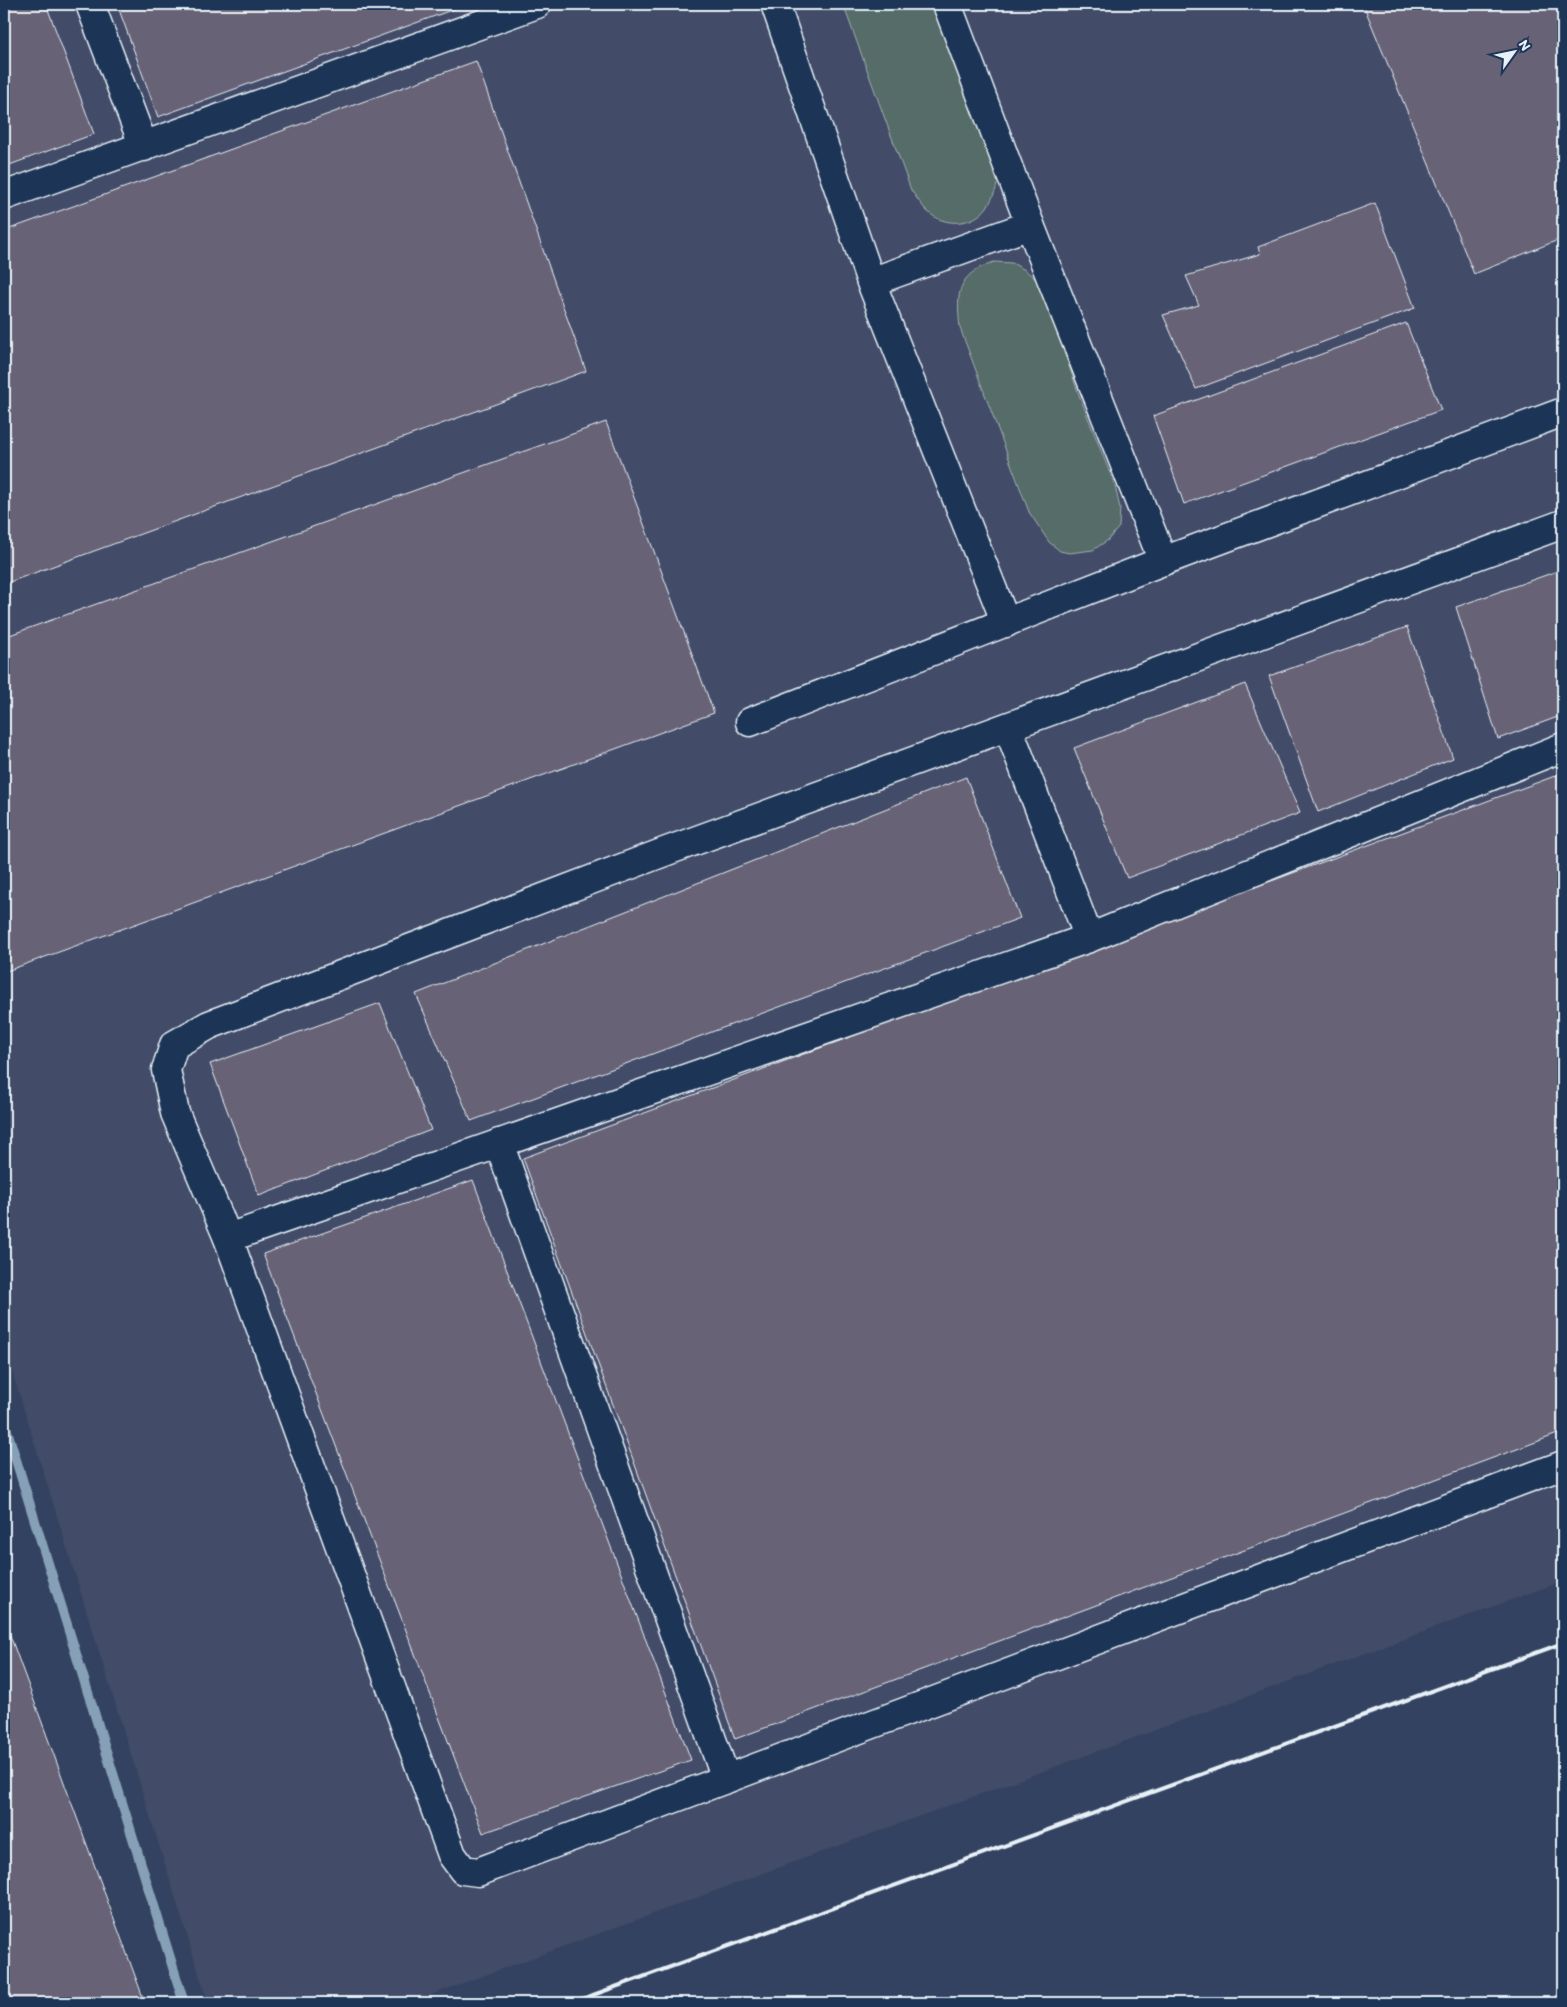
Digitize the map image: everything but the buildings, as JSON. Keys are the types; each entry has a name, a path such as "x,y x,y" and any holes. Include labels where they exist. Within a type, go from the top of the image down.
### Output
{"lane":[{"path":"90,4 144,147"},
{"path":"4,196 537,4"},
{"path":"775,4 871,282 1006,623"},
{"path":"946,4 1030,225 1163,562"},
{"path":"871,282 1030,225"},
{"path":"750,722 1163,562 1563,412"},
{"path":"1563,524 667,852 209,1025 174,1044 166,1070 175,1113 228,1238 452,1855 463,1870 478,1872 1563,1465"},
{"path":"1008,727 1089,938"},
{"path":"228,1238 1089,938 1563,747"},
{"path":"499,1143 726,1779"}],"shaded area":[{"path":"4,4 1563,4 1563,1581 409,2003 208,2003 4,1345"}],"green space":[{"path":"843,4 938,4 999,175 995,192 987,207 975,218 967,221 950,222 935,217 928,212 911,190"},
{"path":"994,262 1012,263 1025,270 1037,280 1047,302 1079,395 1115,486 1120,508 1119,527 1108,540 1093,550 1069,553 1060,551 1049,542 1029,512 960,328 958,305 962,286 973,272"}],"waterway":[{"path":"4,1421 184,2003"}],"railway":[{"path":"571,2003 1563,1643"}]}
